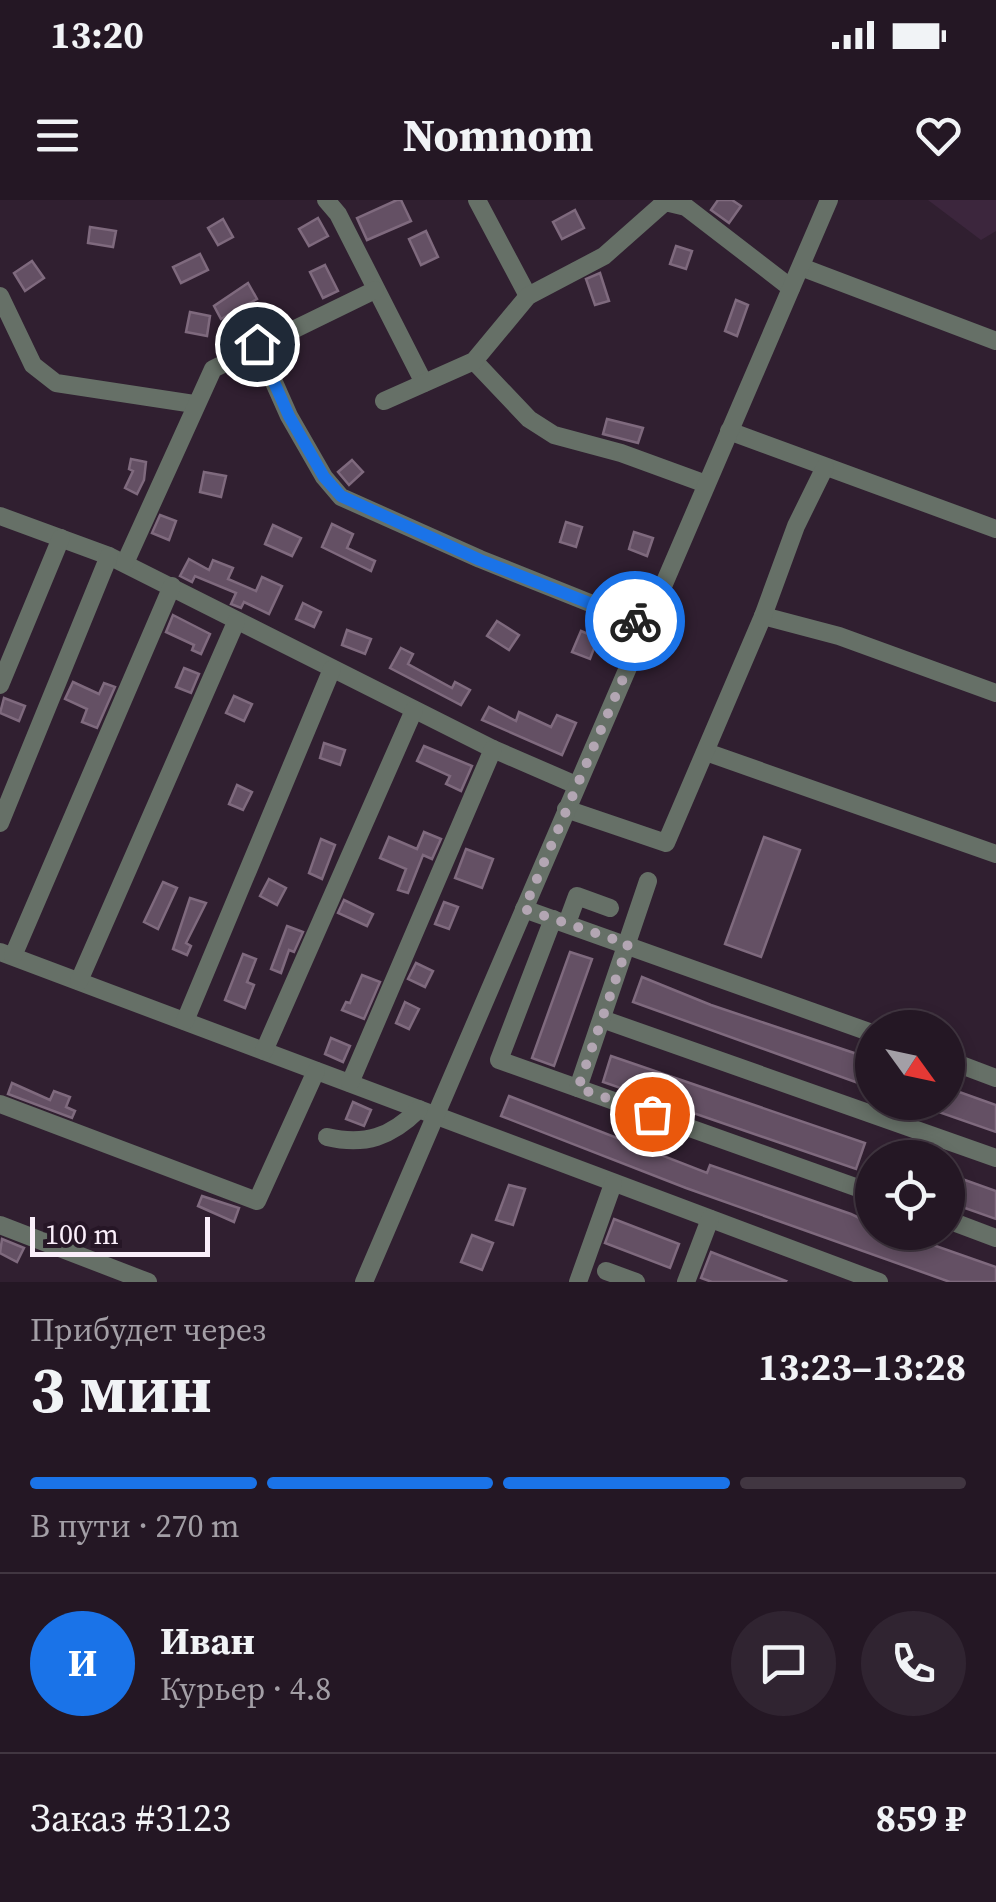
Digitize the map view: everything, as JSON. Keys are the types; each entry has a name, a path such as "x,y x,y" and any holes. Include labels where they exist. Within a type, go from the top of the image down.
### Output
{"street":[{"path":"326,200 338,214 424,383"},
{"path":"477,200 528,296"},
{"path":"364,1282 428,1113 524,909 829,200"},
{"path":"384,401 474,360 528,296 604,256 665,202 686,207 791,288"},
{"path":"801,267 996,341"},
{"path":"0,823 117,560 213,368 375,290"},
{"path":"0,296 33,365 56,383 194,404"},
{"path":"257,344 289,416 324,477 341,496 480,560 646,625"},
{"path":"474,360 530,419 554,435 621,453 706,484"},
{"path":"729,431 996,530"},
{"path":"566,809 666,843 763,616 796,526 825,467"},
{"path":"0,516 117,560 493,749 576,784"},
{"path":"0,685 60,538"},
{"path":"172,586 6,954 879,1282"},
{"path":"763,616 839,636 996,692"},
{"path":"78,981 236,622"},
{"path":"185,1021 332,669"},
{"path":"264,1051 414,710"},
{"path":"350,1083 493,749"},
{"path":"706,752 996,854"},
{"path":"578,1088 648,880"},
{"path":"610,908 577,896 560,921 499,1060 855,1188"},
{"path":"524,909 855,1027"},
{"path":"602,1018 996,1158"},
{"path":"965,1066 996,1078"},
{"path":"0,1104 257,1201 316,1071"},
{"path":"326,1137 350,1142 384,1137 428,1113"},
{"path":"578,1282 612,1184"},
{"path":"686,1282 710,1220"},
{"path":"0,1225 148,1282"},
{"path":"965,1226 996,1238"},
{"path":"606,1270 636,1282"}],"shaded area":[{"path":"928,200 996,200 996,231 981,240"}],"building":[{"path":"401,200 411,221 367,240 357,218"},
{"path":"718,200 732,200 741,206 729,223 711,210"},
{"path":"575,210 584,228 562,239 553,222"},
{"path":"318,218 328,236 309,246 299,229"},
{"path":"223,219 233,237 218,245 208,228"},
{"path":"90,227 116,231 113,247 88,243"},
{"path":"426,231 438,257 421,265 409,239"},
{"path":"676,246 692,251 686,269 670,264"},
{"path":"200,254 208,270 181,283 173,267"},
{"path":"32,261 44,278 25,291 14,273"},
{"path":"325,265 338,291 323,298 310,272"},
{"path":"600,273 609,301 595,305 586,279"},
{"path":"248,283 257,299 221,319 214,306"},
{"path":"736,300 748,305 737,336 725,331"},
{"path":"190,312 210,316 207,336 186,332"},
{"path":"607,419 643,428 638,443 603,434"},
{"path":"131,459 146,462 137,494 125,488 133,471 129,469"},
{"path":"352,460 363,472 349,485 338,472"},
{"path":"204,472 226,476 221,497 200,492"},
{"path":"160,515 176,521 169,540 152,533"},
{"path":"566,522 582,527 576,547 560,542"},
{"path":"332,524 353,534 347,548 375,561 371,571 322,547"},
{"path":"273,525 301,538 292,556 265,544"},
{"path":"634,532 653,538 647,556 629,549"},
{"path":"189,559 209,570 213,560 233,568 228,579 256,591 262,577 282,586 269,614 244,602 241,608 231,604 236,593 195,576 192,582 180,576"},
{"path":"303,603 321,612 314,627 296,619"},
{"path":"173,615 210,634 201,654 192,650 194,645 166,632"},
{"path":"497,621 519,635 509,650 487,636"},
{"path":"347,630 371,639 365,654 342,645"},
{"path":"581,631 598,638 590,659 572,652"},
{"path":"401,648 413,654 408,664 452,688 455,682 470,690 461,705 390,668"},
{"path":"184,668 199,674 191,693 176,687"},
{"path":"73,682 99,694 104,683 115,687 97,728 82,722 87,709 65,699"},
{"path":"234,696 252,704 244,721 226,713"},
{"path":"4,698 25,706 19,721 0,713"},
{"path":"489,707 516,721 519,712 551,727 557,715 576,723 562,755 482,720"},
{"path":"324,743 345,750 340,765 320,758"},
{"path":"424,746 472,766 461,791 446,784 450,776 417,761"},
{"path":"237,785 252,792 243,810 229,804"},
{"path":"424,832 441,839 432,859 423,855 408,893 398,890 406,869 380,858 389,837 417,849"},
{"path":"764,837 800,850 761,957 725,944"},
{"path":"321,839 335,845 322,879 309,873"},
{"path":"466,849 493,859 482,888 455,878"},
{"path":"269,879 286,888 277,905 260,896"},
{"path":"163,882 177,888 158,929 144,922"},
{"path":"190,898 206,903 186,943 191,946 187,955 173,949"},
{"path":"344,900 373,914 367,926 338,913"},
{"path":"444,902 458,907 449,929 435,924"},
{"path":"287,926 303,932 294,952 289,950 281,973 271,969"},
{"path":"570,952 592,959 554,1066 532,1058"},
{"path":"243,954 256,959 247,982 254,985 245,1008 225,1000"},
{"path":"416,963 433,971 425,987 408,979"},
{"path":"362,975 380,982 364,1019 342,1010 346,1002 350,1003"},
{"path":"642,977 711,1005 855,1053 855,1082 633,1002"},
{"path":"405,1002 419,1009 409,1029 396,1023"},
{"path":"331,1038 350,1046 343,1062 325,1054"},
{"path":"611,1056 856,1140 855,1169 603,1082"},
{"path":"12,1083 50,1100 54,1091 70,1097 66,1107 75,1111 72,1118 8,1094"},
{"path":"965,1094 996,1105 996,1132 962,1120 965,1120"},
{"path":"509,1096 707,1173 710,1165 851,1214 855,1216 855,1248 686,1188 501,1116"},
{"path":"353,1102 371,1110 364,1126 346,1119"},
{"path":"965,1180 996,1191 996,1219 965,1208"},
{"path":"509,1185 525,1189 513,1225 496,1220"},
{"path":"202,1196 239,1208 234,1222 198,1206"},
{"path":"614,1219 679,1244 670,1268 605,1243"},
{"path":"472,1235 493,1243 482,1270 461,1262"},
{"path":"2,1239 24,1248 17,1262 0,1253"},
{"path":"860,1250 947,1250 996,1267 996,1282 950,1282"},
{"path":"711,1252 786,1281 712,1282 701,1278"}],"way so far":[{"path":"635,621 646,625 524,909 628,944 578,1088 652,1114"}],"route":[{"path":"257,344 289,416 324,477 341,496 480,560 635,621"}]}
